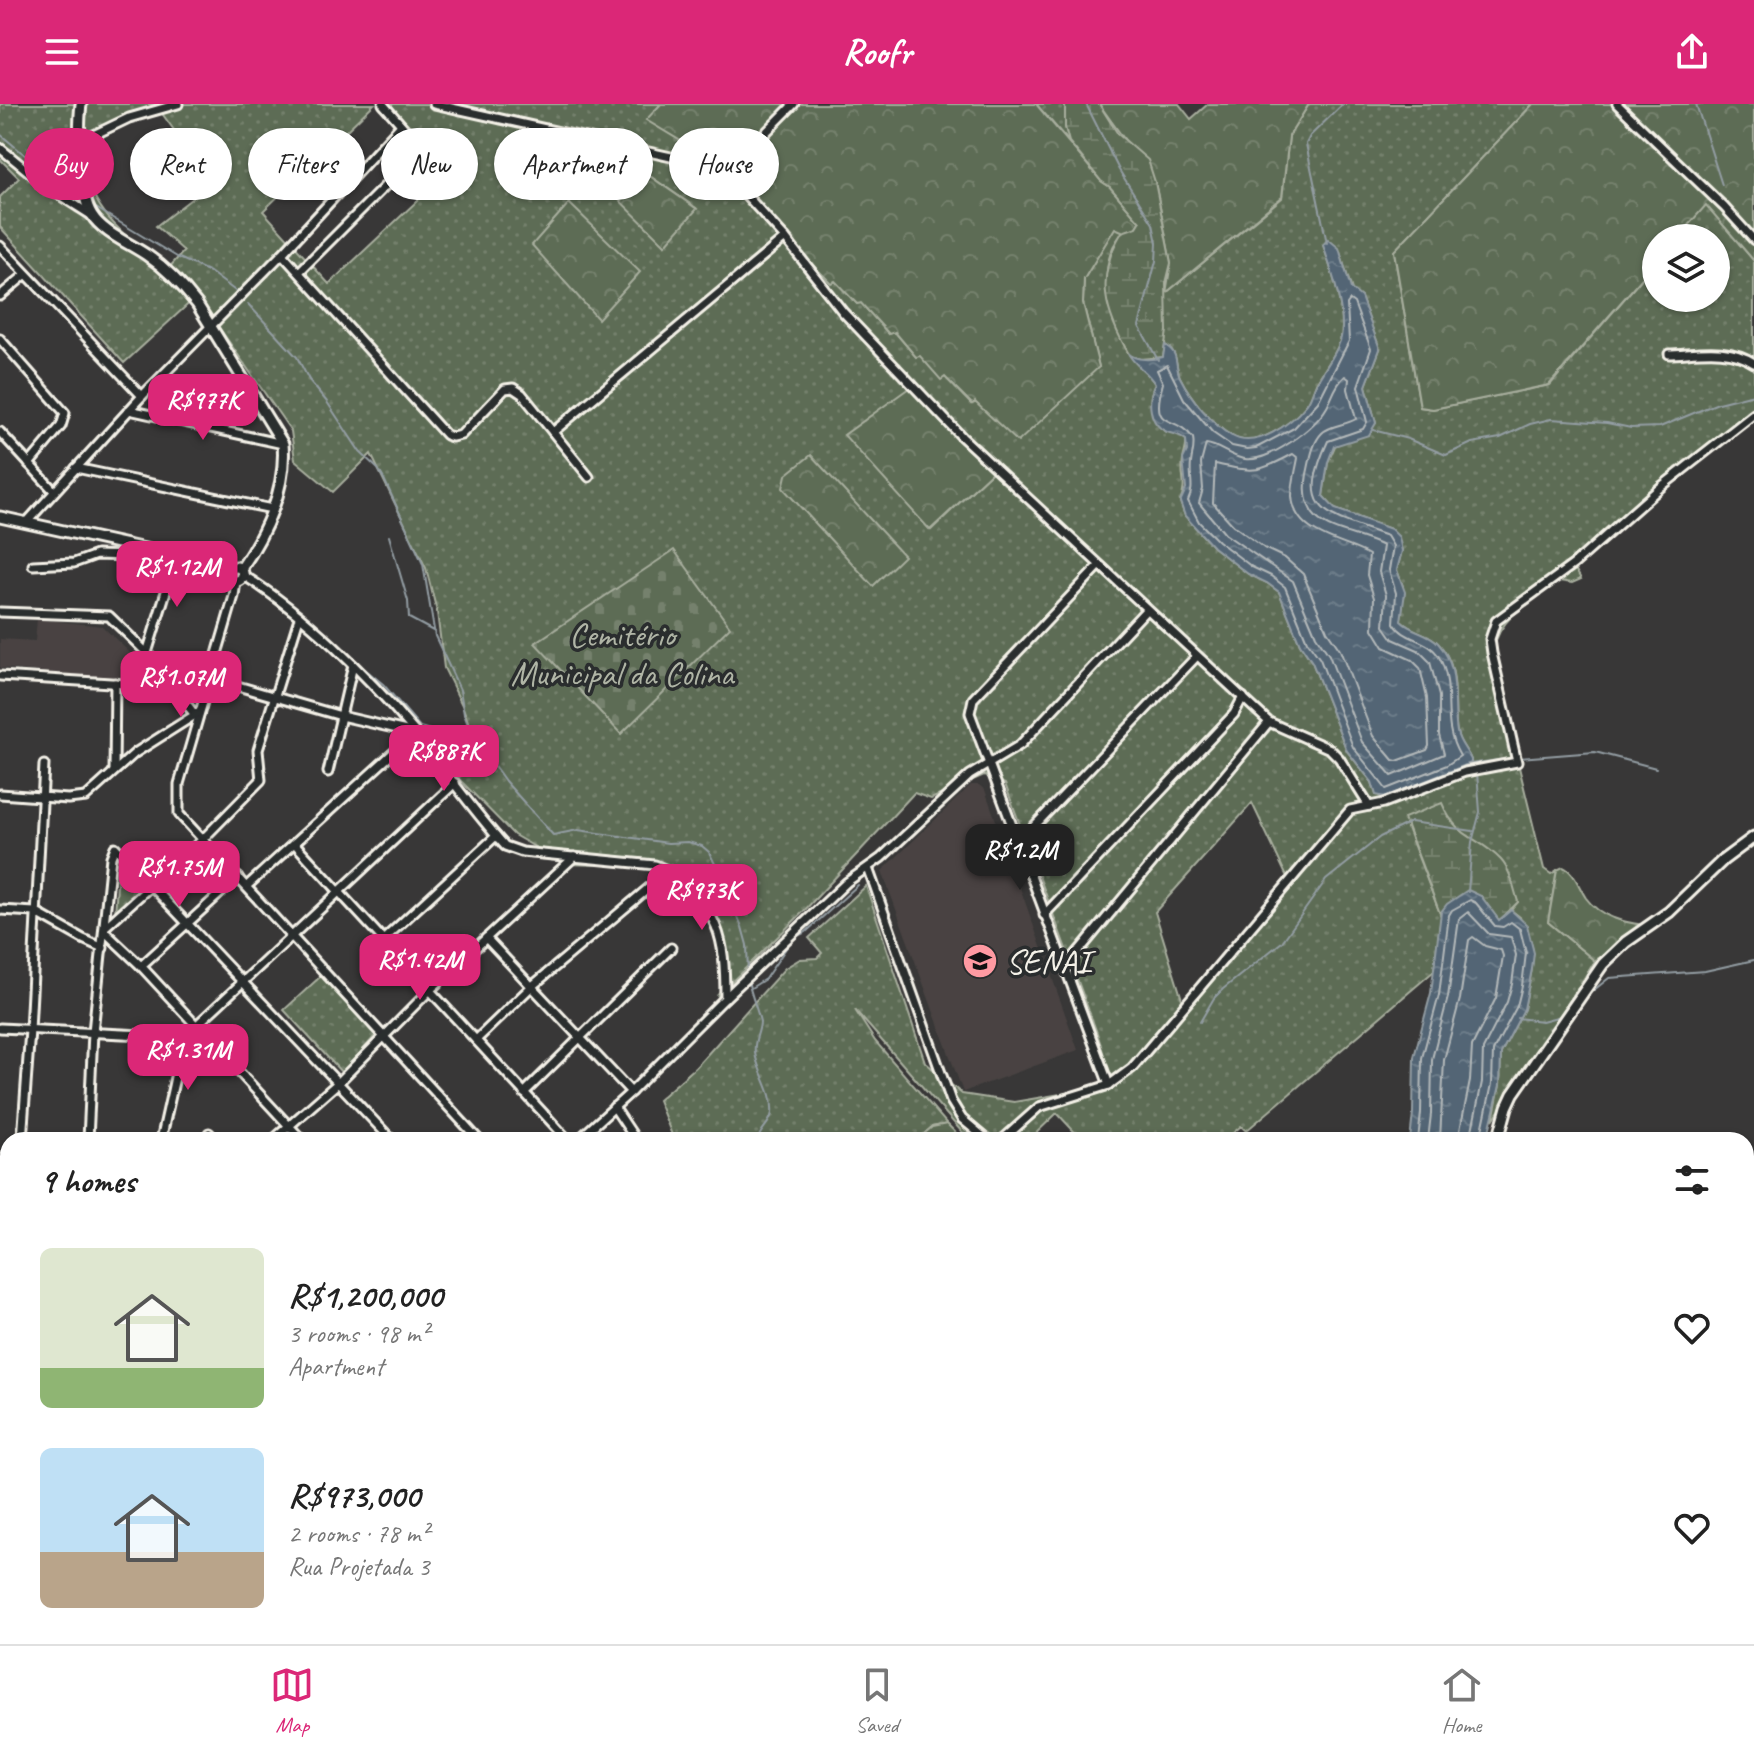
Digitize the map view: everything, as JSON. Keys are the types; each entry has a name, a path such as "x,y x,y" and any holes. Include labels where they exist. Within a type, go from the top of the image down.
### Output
{"street":[{"path":"80,128 81,104"},
{"path":"108,128 129,118 178,104"},
{"path":"383,104 404,128"},
{"path":"434,104 669,157"},
{"path":"770,128 794,104"},
{"path":"1617,104 1754,240"},
{"path":"26,523 142,396 282,254 401,125"},
{"path":"0,148 50,189 91,215 173,276 197,304 283,444 284,468 272,509 240,575 197,714 179,784 179,814 472,1132"},
{"path":"299,272 381,190"},
{"path":"87,200 91,215"},
{"path":"751,200 872,345 962,437 1269,722 1330,749 1369,806"},
{"path":"553,432 785,238"},
{"path":"0,246 142,396"},
{"path":"282,254 446,435 461,435 509,387 522,394 589,477"},
{"path":"0,296 25,275"},
{"path":"0,339 65,413 64,420 29,464"},
{"path":"1669,354 1727,352 1754,363"},
{"path":"129,410 283,444"},
{"path":"1011,1132 1039,1107 1109,1085 1132,1068 1343,815 1465,772 1517,762 1492,653 1490,639 1496,621 1574,564 1662,486 1754,414"},
{"path":"0,432 54,491"},
{"path":"76,468 272,509"},
{"path":"0,517 177,556 229,571 236,567 240,575 299,618 353,665 415,733 505,846 515,850 655,865 669,871 697,894 720,934 725,998"},
{"path":"33,565 74,563 96,555 129,556 141,548"},
{"path":"147,653 177,556"},
{"path":"1099,566 970,705 972,721 991,762 1044,915 1109,1085"},
{"path":"587,1132 847,882 868,868 970,775 1020,745 1146,610"},
{"path":"0,612 109,616 147,653 197,714"},
{"path":"105,930 256,786 261,775 258,750 299,618"},
{"path":"1019,842 1197,656"},
{"path":"328,772 353,665"},
{"path":"0,676 174,687"},
{"path":"210,678 273,698 415,733"},
{"path":"114,771 115,683"},
{"path":"1044,915 1234,714 1243,697"},
{"path":"0,794 86,797 146,745 197,714"},
{"path":"1064,969 1269,722"},
{"path":"247,886 415,733"},
{"path":"23,1132 44,765"},
{"path":"163,1132 184,1037 455,783"},
{"path":"382,941 496,836"},
{"path":"1500,1132 1513,1094 1603,964 1626,942 1669,912 1723,860 1754,837"},
{"path":"294,843 561,1132"},
{"path":"88,1132 93,1032 111,857 115,847 385,1132"},
{"path":"282,1132 339,1082 430,990 574,857"},
{"path":"868,868 951,1101 962,1119 977,1132"},
{"path":"476,1040 531,987 669,871"},
{"path":"141,966 238,877"},
{"path":"0,910 35,912 103,948"},
{"path":"105,930 295,1132"},
{"path":"486,938 631,1092"},
{"path":"524,1093 671,948"},
{"path":"0,1028 184,1037"},
{"path":"614,1107 631,1132"}],"shaded area":[{"path":"37,619 102,626 152,674 150,682 0,668 0,639 35,641"},
{"name":"SENAI","path":"971,785 979,785 985,790 1078,1050 963,1092 882,871"}],"green space":[{"path":"0,104 374,104 349,128 248,128 248,200 274,200 263,211 329,284 418,200 478,200 478,128 408,128 386,107 378,104 661,104 647,120 669,133 669,189 653,178 653,128 494,128 494,200 642,200 665,245 696,208 684,200 757,200 770,214 767,219 830,282 835,281 857,304 861,303 889,334 895,332 916,357 920,355 941,379 945,377 971,404 1099,367 1083,303 1084,279 1115,227 1124,232 1109,258 1110,306 1127,350 1155,384 1151,403 1157,419 1164,431 1186,440 1180,502 1185,516 1213,547 1248,574 1279,592 1300,644 1312,662 1347,751 1372,782 1376,795 1383,797 1471,760 1458,736 1455,686 1446,653 1434,639 1401,621 1403,586 1397,570 1402,550 1391,529 1335,509 1323,496 1328,462 1335,446 1376,423 1366,386 1380,349 1361,297 1352,290 1339,249 1323,245 1340,306 1340,341 1310,400 1282,427 1252,440 1232,436 1217,425 1184,385 1175,355 1165,345 1166,293 1282,198 1289,136 1309,104 1533,104 1394,251 1420,407 1433,409 1550,385 1642,278 1642,312 1730,312 1730,232 1754,261 1754,408 1738,421 1735,429 1580,560 1575,569 1581,579 1572,583 1559,581 1511,617 1497,636 1494,648 1544,869 1551,874 1557,870 1548,922 1595,961 1493,1120 1500,1085 1501,1053 1524,1009 1532,969 1520,917 1511,910 1518,902 1502,862 1449,820 1407,828 1441,916 1434,971 1246,1131 1241,1126 1234,1132 1075,1132 1057,1113 1037,1132 962,1132 855,1010 875,1041 947,1124 932,1127 926,1132 671,1132 658,1100 696,1067 785,968 800,959 817,958 822,953 809,938 866,886 925,1062 962,1094 1014,1102 1090,1089 1112,1081 1005,784 984,775 931,799 914,793 803,912 717,996 728,975 707,905 668,875 637,866 565,864 514,835 458,778 482,760 462,705 444,668 437,612 426,568 371,454 333,492 295,460 291,431 197,296 124,363 0,227 0,197 19,178 0,159","holes":["158,108 172,128 232,128 232,200 190,200 156,226 184,251 167,270 121,231 96,200 24,200 24,128 114,128 114,131","993,471 931,530 896,491","1252,803 1288,879 1185,1009 1155,912"]},
{"path":"661,104 1036,104 1140,222 1137,227 1124,232 1115,228 1084,279 1083,303 1099,367 1018,442 945,377 941,380 895,332 889,334 861,303 857,304 835,281 831,283 767,219 769,214 756,200 779,200 779,128 669,128 669,134 646,120"},
{"path":"1036,104 1065,104 1065,127 1070,143"},
{"path":"1065,104 1099,104 1118,134 1148,160 1171,263 1166,283 1167,331 1163,357 1140,359 1130,356 1114,325 1106,295 1108,265 1122,232 1137,227 1140,222 1069,142 1065,127"},
{"path":"1099,104 1179,104 1191,119 1208,104 1309,104 1289,136 1282,197 1166,293 1171,263 1155,182"},
{"path":"1533,104 1754,104 1754,261 1730,233 1730,224 1722,224 1706,205 1689,224 1642,224 1642,278 1549,385 1433,409 1420,407 1394,251"},
{"path":"653,178 669,190 669,200 684,200 697,209 665,245 619,200 653,200"},
{"path":"569,203 640,272 598,319 532,245"},
{"path":"1706,204 1723,224 1689,224"},
{"path":"909,388 993,471 930,530 844,435"},
{"path":"811,455 904,556 873,586 783,488 786,475"},
{"name":"Cemitério Municipal da Colina","path":"674,550 730,627 621,734 535,643"},
{"path":"1442,803 1454,824 1492,852 1507,869 1518,902 1499,921 1481,896 1451,903 1441,916 1404,818"},
{"path":"119,854 149,884 115,915"},
{"path":"1563,867 1571,873 1586,898 1598,910 1620,920 1644,925 1636,942 1595,961 1548,922 1557,870"},
{"path":"321,976 376,1035 342,1073 284,1010"},
{"path":"947,1124 955,1132 926,1132 932,1127"}],"water":[{"path":"1328,239 1339,248 1351,289 1361,297 1380,349 1366,386 1376,423 1369,435 1334,446 1328,462 1323,496 1335,509 1391,529 1399,537 1402,551 1397,570 1405,592 1401,621 1434,639 1445,653 1453,674 1457,732 1471,760 1471,763 1385,797 1376,795 1372,782 1347,751 1312,662 1300,644 1279,592 1248,574 1213,547 1185,516 1180,502 1186,489 1183,459 1187,451 1186,440 1167,432 1156,423 1150,404 1155,384 1128,353 1140,359 1159,358 1163,357 1165,345 1175,355 1180,377 1190,393 1217,425 1241,439 1252,440 1272,433 1306,405 1340,341 1340,306 1323,245"},
{"path":"1468,890 1481,896 1499,920 1511,910 1527,925 1534,953 1524,1009 1501,1053 1500,1085 1489,1132 1411,1132 1414,1057 1431,993 1441,912 1447,904"}],"waterway":[{"path":"1086,104 1119,170 1153,224 1157,243 1156,261 1139,326 1158,360"},
{"path":"1327,243 1306,144 1310,136 1343,104"},
{"path":"1696,104 1722,185"},
{"path":"0,134 24,154"},
{"path":"96,208 177,257 210,272 238,293"},
{"path":"248,304 297,357 309,380 360,452 384,479 423,564 435,636 460,690 471,733 505,781 553,835 578,830 702,846 709,852 725,884 742,927 747,945 748,974"},
{"path":"1373,430 1408,439 1446,455 1472,443 1500,438 1530,424 1551,419 1631,428 1660,427 1718,403 1754,394"},
{"path":"389,536 408,601 409,618 435,632"},
{"path":"347,654 383,684 420,727 478,744"},
{"path":"1519,758 1595,752 1656,768"},
{"path":"1470,764 1512,758"},
{"path":"1468,892 1472,842 1480,812 1477,772"},
{"path":"1200,1022 1223,989 1282,942 1326,880 1380,837 1411,822 1473,831"},
{"path":"751,988 765,979 793,938 806,932 858,885"},
{"path":"1584,998 1609,978 1705,971 1754,960"},
{"path":"748,980 760,1022 755,1053 772,1105 771,1117 762,1132"},
{"path":"1517,1018 1542,1021 1561,1016"}],"place":[{"name":"SENAI","path":"980,961"}]}
